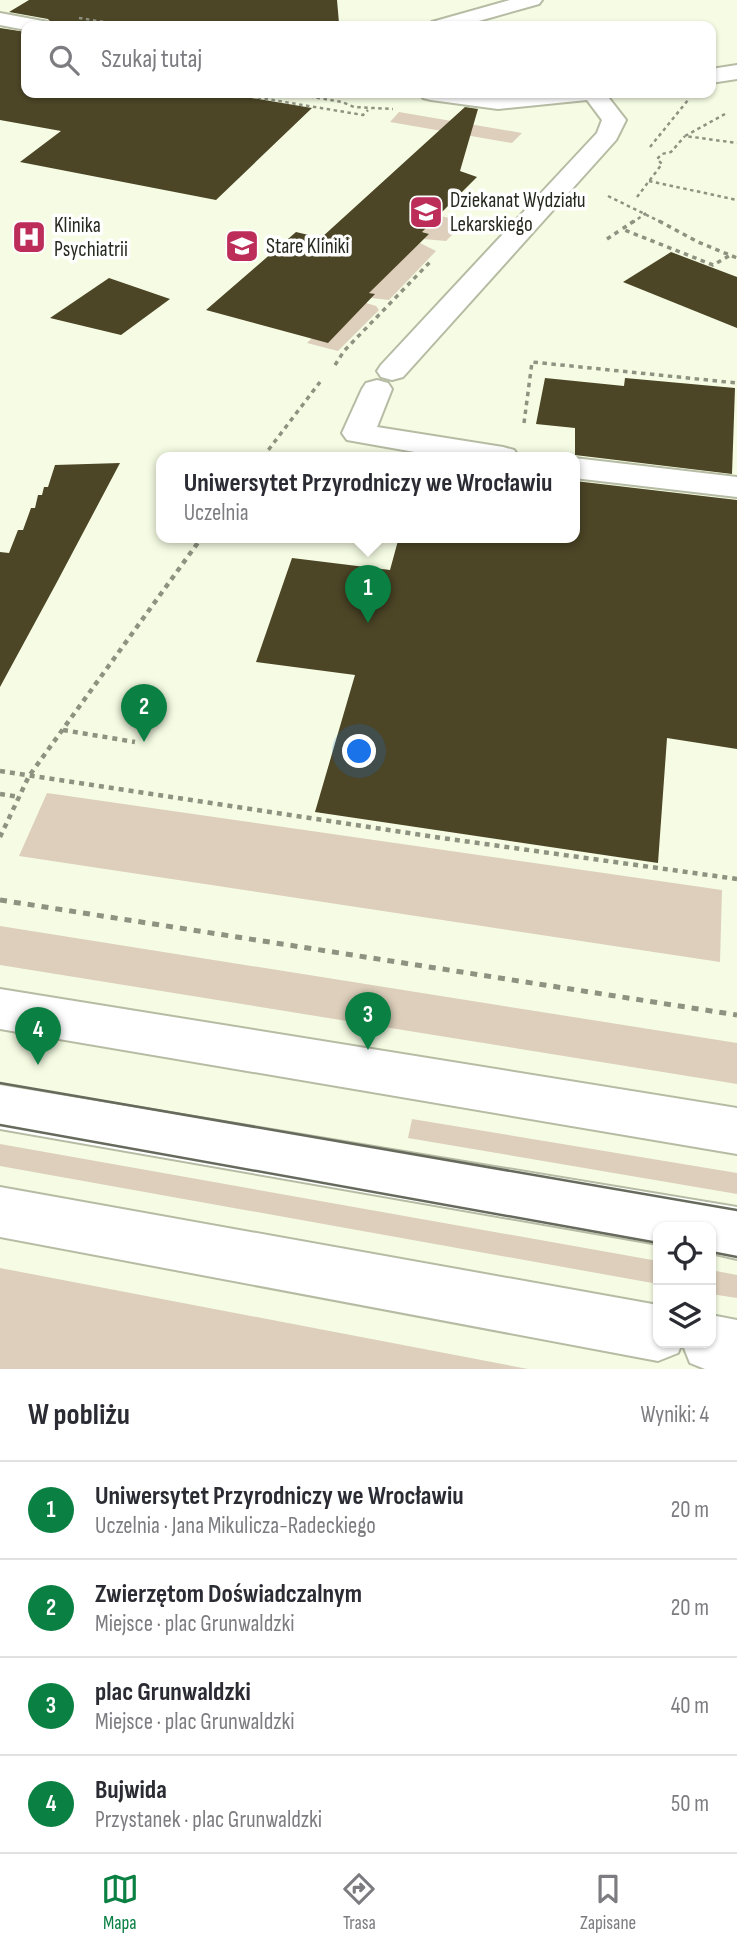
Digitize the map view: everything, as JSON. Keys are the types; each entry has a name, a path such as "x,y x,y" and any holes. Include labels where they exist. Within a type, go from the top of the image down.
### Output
{"street":[{"path":"457,21 532,0"},
{"path":"0,19 21,23"},
{"path":"716,75 737,72"},
{"path":"468,98 498,102 540,98"},
{"path":"473,452 358,433 385,380 608,135 614,120 596,98"},
{"path":"580,469 737,487"},
{"path":"0,1009 737,1131"},
{"path":"0,1107 676,1222"},
{"path":"0,1212 653,1332"},
{"path":"716,1229 737,1233"},
{"path":"716,1344 737,1348"}],"path":[{"path":"260,98 363,115 368,110"},
{"path":"386,115 393,109"},
{"path":"637,197 662,163 657,159 662,154 671,152 685,136 727,113"},
{"path":"685,136 737,143"},
{"path":"649,181 737,200"},
{"path":"600,195 615,198 698,242 737,258"},
{"path":"607,239 646,213"},
{"path":"622,229 713,265 730,255"},
{"path":"335,365 344,351"},
{"path":"523,426 532,362 737,383"},
{"path":"267,452 320,382"},
{"path":"0,837 29,776 198,543"},
{"path":"62,730 135,742"},
{"path":"0,771 737,879"},
{"path":"0,794 20,797"},
{"path":"0,900 737,1015"}],"shaded area":[{"path":"399,112 522,133 512,143 390,122"},
{"path":"437,215 465,222 446,241 423,239 429,234 421,231"},
{"path":"420,243 436,251 389,300 371,298 374,294 360,291"},
{"path":"366,303 379,310 338,351 307,343 336,314"},
{"path":"47,793 722,890 720,962 19,856"},
{"path":"0,926 737,1043 737,1084 0,965"},
{"path":"412,1119 737,1173 737,1194 408,1138"},
{"path":"0,1144 653,1260 653,1283 0,1166"},
{"path":"0,1268 528,1369 0,1369"},
{"path":"716,1271 737,1275 737,1298 716,1295"}],"building":[{"path":"29,0 337,0 339,21 50,21 9,12"},
{"path":"0,28 21,31 21,98 252,98 312,108 216,200 20,162 61,131 0,120"},
{"path":"465,107 478,109 460,171 477,177 422,232 429,234 369,293 375,294 328,343 206,310 296,232 321,238"},
{"path":"671,252 737,277 737,328 623,282"},
{"path":"109,278 170,299 121,335 50,318"},
{"path":"545,378 624,386 625,378 735,388 732,474 580,456 580,452 575,452 575,428 536,424"},
{"path":"120,463 0,687 0,552 9,553 18,530 23,530 31,508 35,508 38,495 42,495 44,487 48,487 55,465"},
{"path":"580,482 737,500 737,749 667,738 658,863 315,812 355,675 256,662 292,558 390,570 397,543 580,543"}],"tram line":[{"path":"0,1083 737,1210"},
{"path":"0,1125 653,1242"},
{"path":"716,1253 737,1257"}],"place":[{"name":"Dziekanat Wydziału Lekarskiego","path":"426,212"},
{"name":"Klinika Psychiatrii","path":"29,237"},
{"name":"Stare Kliniki","path":"242,246"},
{"name":"Uniwersytet Przyrodniczy we Wrocławiu","path":"368,623"},
{"name":"Zwierzętom Doświadczalnym","path":"144,742"},
{"name":"plac Grunwaldzki","path":"368,1050"},
{"name":"Bujwida","path":"38,1065"}]}
